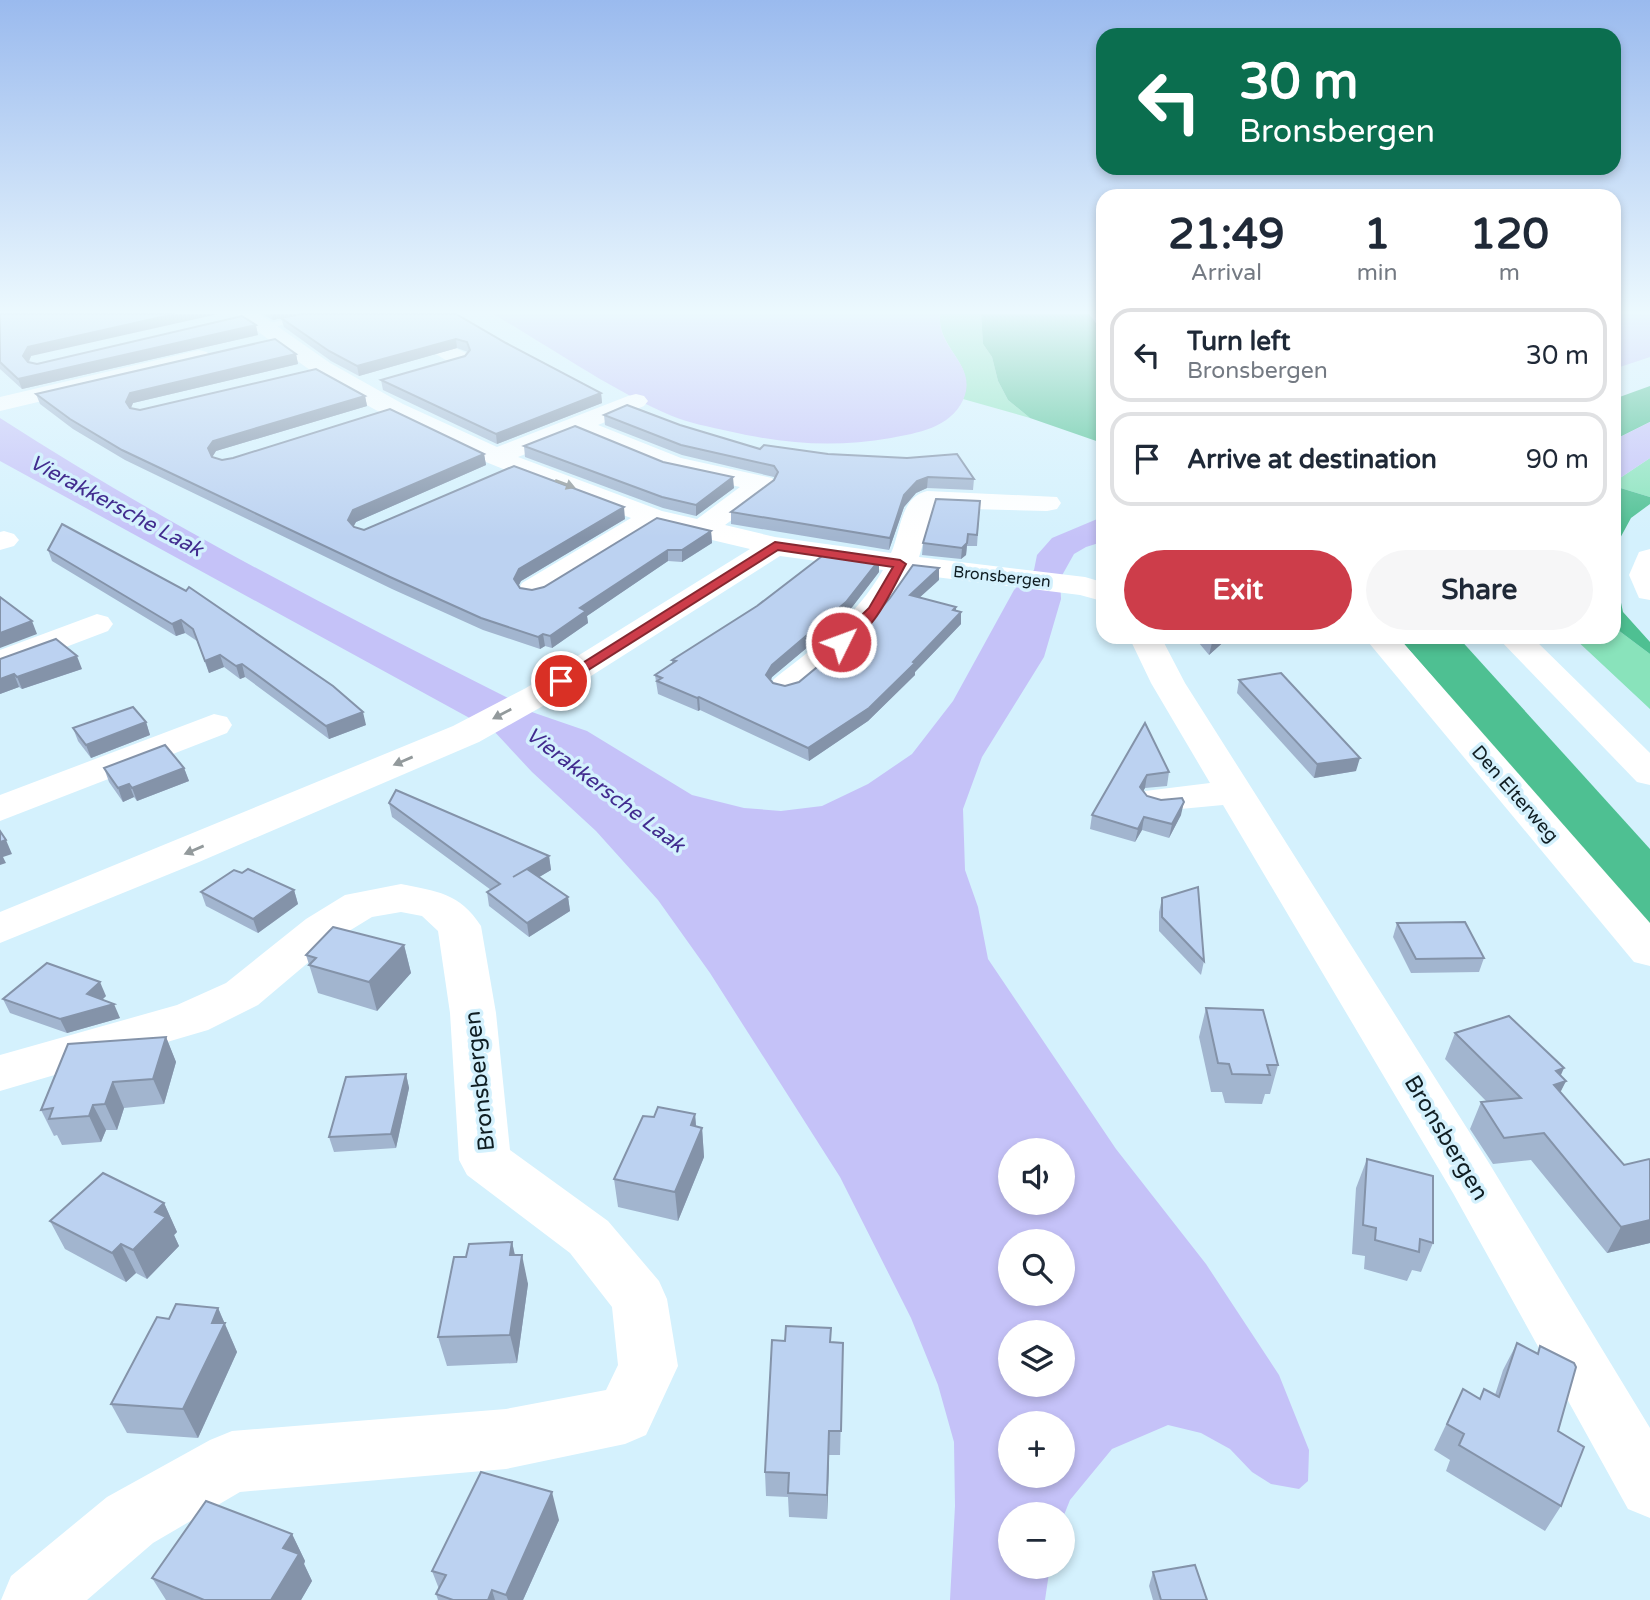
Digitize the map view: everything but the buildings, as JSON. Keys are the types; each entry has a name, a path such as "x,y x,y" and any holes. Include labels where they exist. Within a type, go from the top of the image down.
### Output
{"street":[{"path":"0,404 67,389"},
{"name":"Bronsbergen","path":"371,389 381,412 653,517 775,546 1094,589"},
{"path":"477,481 504,461 574,424 636,401"},
{"path":"574,424 673,464 762,484 701,530"},
{"path":"786,685 859,627 874,610 911,543 921,504 927,499 1047,503"},
{"path":"533,590 653,517"},
{"path":"0,928 466,734 538,695 775,546"},
{"path":"1650,558 1644,575 1650,591"},
{"path":"0,662 97,624"},
{"name":"Bronsbergen","path":"1148,644 1168,683 1471,1178 1650,1488"},
{"name":"Den Elterweg","path":"1386,644 1650,951"},
{"path":"1520,644 1650,774"},
{"path":"0,809 214,725"},
{"path":"1159,799 1235,792"},
{"name":"Bronsbergen","path":"0,1073 205,1012 242,994 321,929 360,905 401,898 436,905 459,926 473,1013 485,1160 589,1237 639,1299 648,1366 625,1415 506,1439 232,1462 130,1520 35,1600"}],"green space":[{"path":"965,389 1002,389 1008,400 1030,418 963,399"},
{"path":"1002,389 1096,389 1096,441 1030,418 1008,400"},
{"path":"1650,389 1650,422 1621,436 1621,396"},
{"path":"1650,458 1650,497 1621,488 1621,477"},
{"path":"1621,488 1650,497 1650,504 1631,518 1621,536"},
{"path":"1621,603 1623,612 1650,642 1650,654 1621,632"},
{"path":"1621,632 1650,654 1650,709 1580,644 1621,644"},
{"path":"1404,644 1464,644 1650,849 1650,928"}],"water":[{"path":"618,389 966,389 957,409 950,417 932,428 891,438 849,443 769,439 685,421"},
{"name":"Vierakkersche Laak","path":"0,418 189,531 318,601 514,701 475,721 0,461"},
{"path":"1650,422 1650,458 1621,477 1621,436"},
{"name":"Vierakkersche Laak","path":"1096,520 1096,544 1074,554 1060,579 1061,599 1044,657 982,757 963,809 965,870 978,907 988,959 1116,1149 1206,1264 1279,1375 1309,1450 1308,1481 1299,1489 1271,1484 1252,1472 1230,1449 1201,1433 1168,1425 1112,1449 1069,1502 998,1502 998,1579 1048,1579 1045,1600 950,1600 955,1506 954,1442 938,1385 911,1318 840,1177 710,973 658,900 596,831 532,772 492,729 526,710 587,731 692,795 744,808 781,811 822,806 868,784 912,754 953,701 1014,590 1034,570 1037,555 1052,538"}],"route":[{"path":"561,681 775,546 900,564 874,610 841,642"}]}
